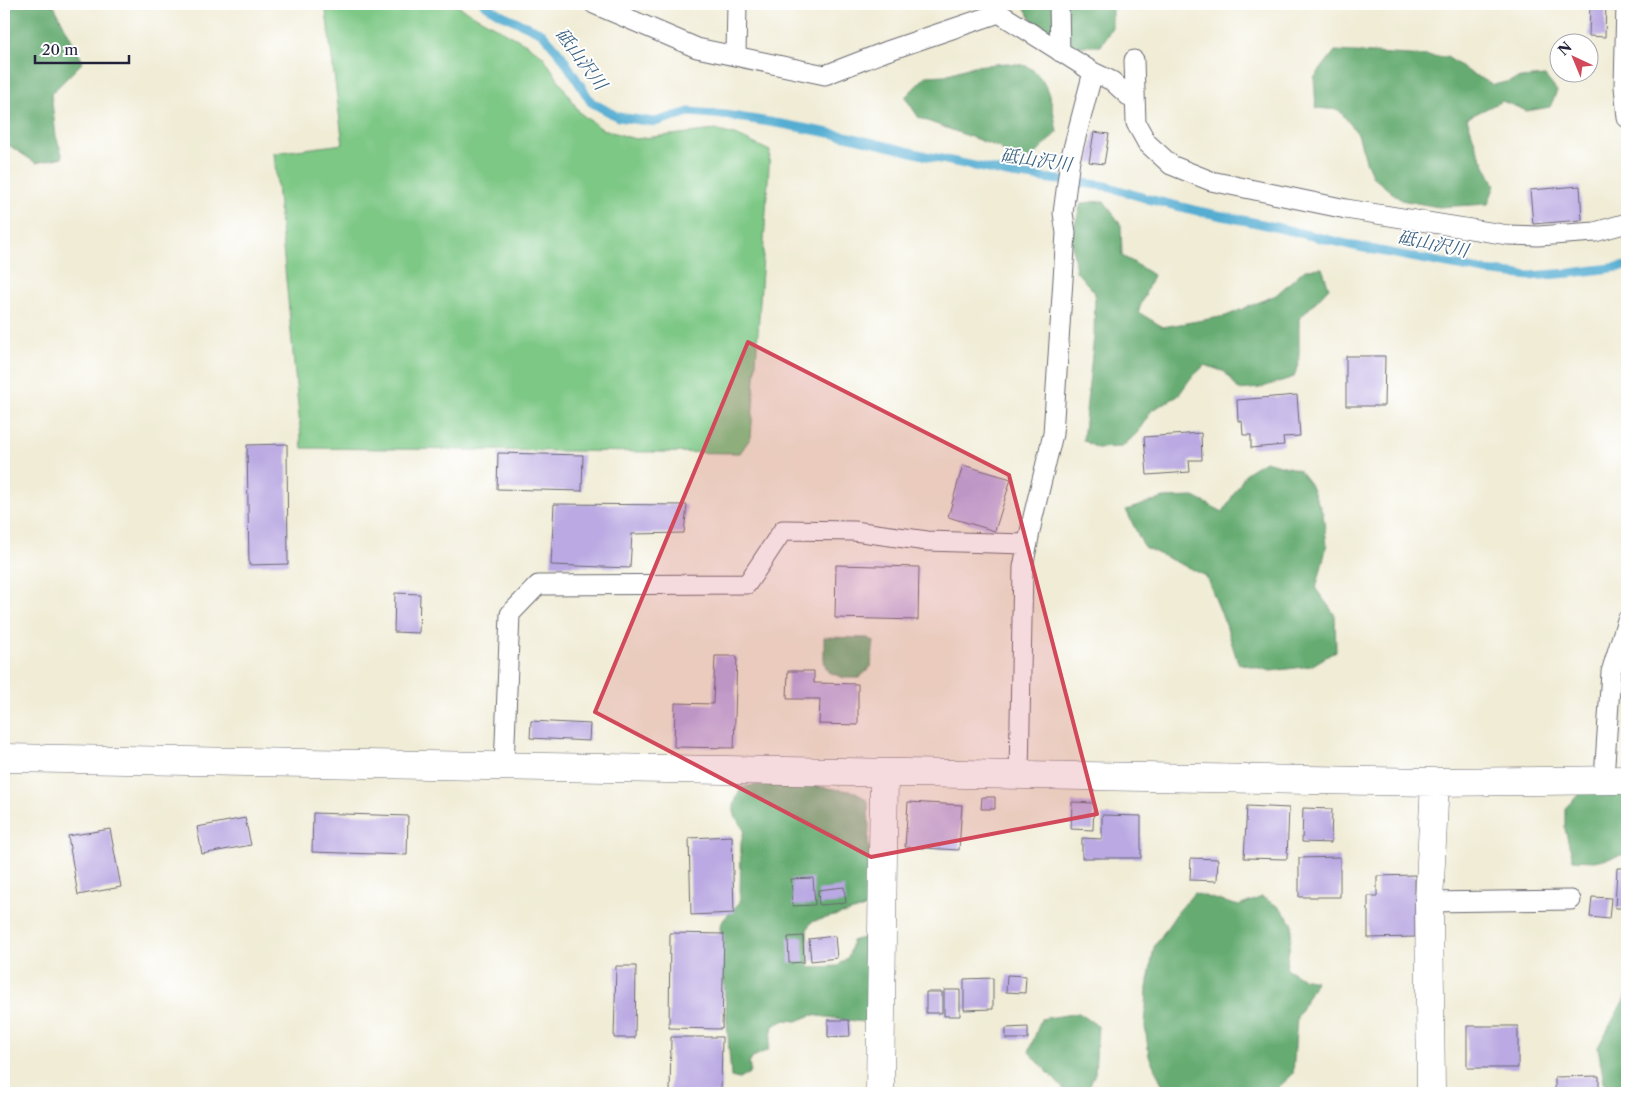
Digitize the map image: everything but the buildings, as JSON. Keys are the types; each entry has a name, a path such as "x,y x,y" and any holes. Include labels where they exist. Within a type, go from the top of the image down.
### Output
{"street":[{"path":"4,758 1435,782 1615,779"},
{"path":"880,1093 884,774"},
{"path":"1431,1093 1429,902 1435,782"}],"lane":[{"path":"594,4 697,48 825,75 887,51 998,13 1093,72 1112,81 1135,102"},
{"path":"736,55 737,4"},
{"path":"1059,4 1060,52"},
{"path":"1626,4 1624,86 1627,118"},
{"path":"1134,60 1136,123 1147,143 1171,166 1211,181 1346,209 1508,235 1538,236 1595,232 1627,223"},
{"path":"1019,774 1023,567 1053,434 1066,233 1063,213 1070,160 1093,72"},
{"path":"504,767 510,614 538,585 747,584 783,530 854,531 927,541 1028,544"},
{"path":"1615,779 1611,672 1627,620"},
{"path":"1429,902 1571,900"}],"highlighted area":[{"path":"748,342 1009,475 1097,814 871,857 595,712"}],"green space":[{"path":"4,4 53,4 83,62 51,94 56,136 63,157 36,163 4,142"},
{"path":"325,4 454,4 528,45 543,56 580,113 602,129 635,139 715,130 738,136 770,151 751,437 740,453 302,448 274,153 343,144"},
{"path":"1022,4 1112,4 1112,27 1101,46 1077,46 1032,20"},
{"path":"1335,51 1447,57 1494,85 1521,78 1545,76 1557,91 1550,107 1527,111 1502,101 1467,118 1477,149 1495,185 1488,204 1438,207 1401,200 1373,177 1358,134 1339,110 1316,108 1314,78"},
{"path":"1007,63 1028,67 1042,80 1050,97 1057,132 1034,156 1018,162 998,147 919,118 905,97 926,76 945,75 974,66"},
{"path":"1104,201 1121,225 1122,256 1153,275 1138,312 1163,327 1226,316 1276,295 1305,269 1322,268 1329,288 1299,319 1299,361 1294,377 1260,388 1239,390 1225,372 1205,365 1190,379 1178,396 1152,410 1137,433 1122,447 1097,448 1083,440 1094,336 1095,293 1076,271 1071,239 1081,203"},
{"path":"1265,461 1299,470 1310,484 1323,514 1327,545 1316,589 1335,615 1336,651 1311,666 1271,671 1238,663 1226,625 1206,576 1144,547 1126,510 1164,498 1194,497 1223,512 1247,472"},
{"path":"824,637 868,638 874,641 871,667 859,678 844,678 828,672 824,662"},
{"path":"761,784 800,784 856,792 868,801 868,845 878,866 872,892 865,908 811,922 807,930 809,967 838,966 849,956 852,941 869,936 872,1019 863,1022 812,1015 797,1021 785,1020 773,1026 768,1050 753,1057 749,1064 751,1072 739,1079 731,1077 720,926 740,902 741,842 744,830 736,818 734,805 741,787"},
{"path":"1582,791 1627,796 1627,854 1594,861 1573,860 1565,829 1565,808"},
{"path":"1194,893 1239,906 1262,897 1279,907 1293,924 1286,968 1302,978 1316,981 1297,1017 1293,1074 1279,1087 1283,1093 1160,1093 1162,1084 1149,1056 1145,1026 1147,988 1154,947 1177,913"},
{"path":"1627,994 1627,1093 1606,1093 1598,1047"},
{"path":"1079,1013 1098,1026 1095,1073 1087,1093 1067,1093 1029,1052 1041,1019"}],"waterway":[{"name":"砥山沢川","path":"484,4 498,13 542,33 561,55 591,102 618,117 655,122 689,112 725,115 782,124 850,137 1012,174 1106,186 1148,199 1198,211 1359,247 1485,271 1530,276 1627,266"}]}
